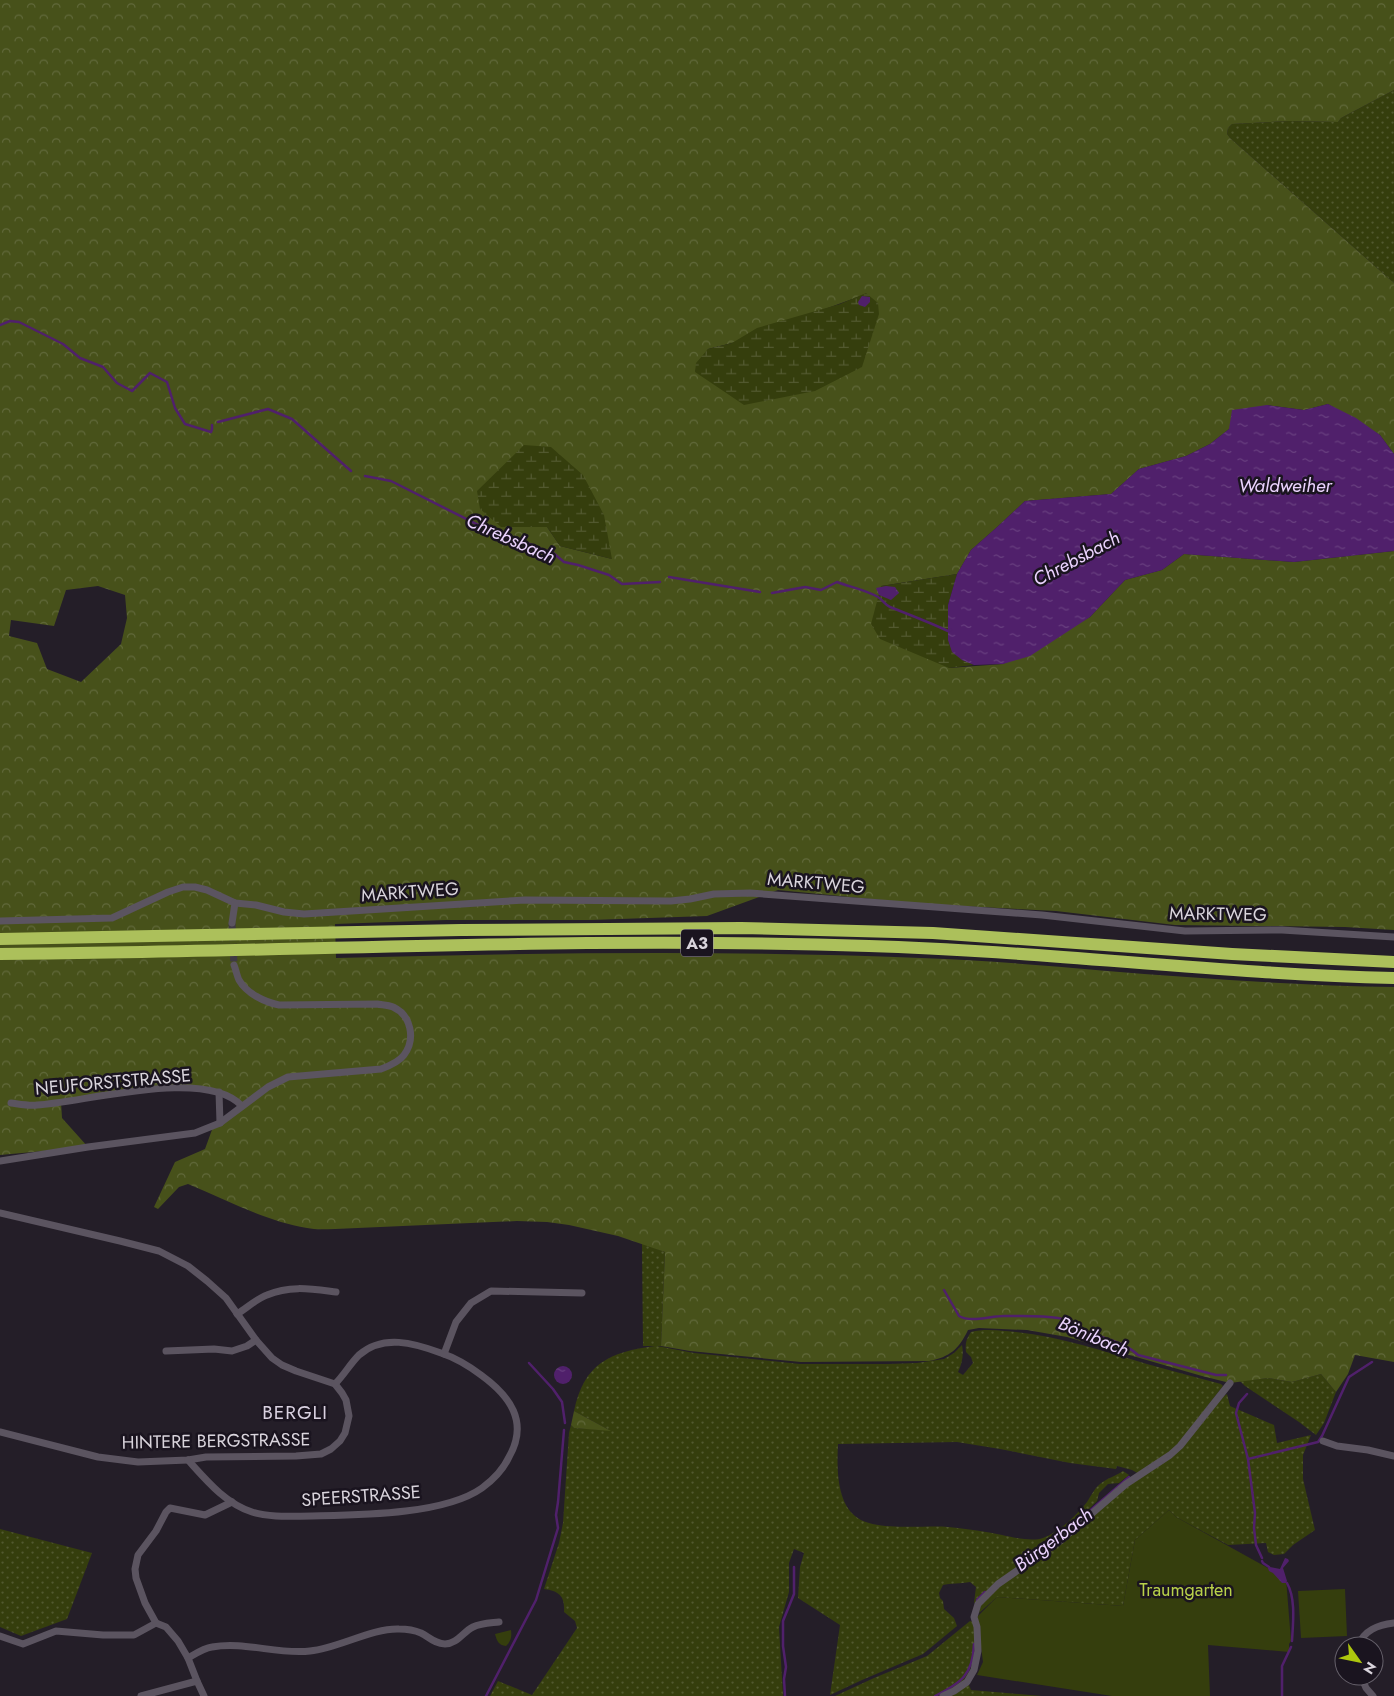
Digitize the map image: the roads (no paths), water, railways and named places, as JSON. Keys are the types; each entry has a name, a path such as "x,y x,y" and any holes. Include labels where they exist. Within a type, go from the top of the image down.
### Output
{"highway":[{"name":"A3","path":"0,939 461,930 750,928 932,933 1250,956 1394,962"},
{"name":"A3","path":"0,954 475,945 780,944 942,949 1283,973 1394,978"}],"street":[{"name":"MARKTWEG","path":"0,921 112,918 183,887 207,890 235,903 304,914 525,900 671,901 726,893 762,893 1042,915 1185,931 1282,930 1394,937"},
{"path":"232,923 235,903"},
{"path":"0,1161 88,1147 195,1134 220,1124 268,1086 288,1077 380,1069 404,1056 410,1042 410,1026 404,1016 392,1007 377,1004 279,1005 269,1003 251,993 240,981 234,965"},
{"name":"NEUFORSTSTRASSE","path":"11,1102 36,1105 95,1096 190,1087 218,1092 236,1100 242,1106"},
{"path":"218,1092 220,1124"},
{"path":"0,1213 120,1241 159,1252 188,1266 207,1280 226,1298 256,1340 272,1358 282,1365 335,1384"},
{"path":"237,1314 265,1295 284,1289 301,1288 336,1292"},
{"path":"444,1354 456,1322 471,1303 491,1291 582,1293"},
{"path":"166,1351 232,1351 247,1346 256,1340"},
{"name":"SPEERSTRASSE","path":"188,1460 210,1484 232,1502 253,1512 279,1516 354,1515 412,1510 469,1496 501,1470 513,1450 518,1432 516,1416 507,1399 490,1382 458,1360 444,1354 407,1343 380,1343 359,1356 335,1384"},
{"path":"943,1696 967,1682 974,1670 978,1652 978,1627 974,1617 978,1604 998,1584 1060,1541 1126,1484 1170,1455 1180,1446 1230,1383"},
{"name":"HINTERE BERGSTRASSE","path":"0,1432 98,1457 138,1462 188,1460 206,1457 320,1454 331,1449 340,1441 345,1433 349,1416 346,1400 335,1384"},
{"path":"1322,1441 1329,1444 1394,1456"},
{"path":"204,1696 188,1658 178,1641 166,1627 156,1623 145,1603 136,1578 137,1560 170,1508 205,1515 232,1502"},
{"path":"188,1658 211,1647 234,1646 308,1651 396,1629 420,1633 432,1640 446,1644 454,1642 474,1627 499,1622"},
{"path":"0,1636 23,1644 56,1631 134,1635 156,1623"},
{"path":"1363,1636 1381,1624 1394,1623"},
{"path":"142,1696 197,1682"},
{"path":"1365,1686 1373,1696"}],"water":[{"path":"862,296 870,297 870,302 865,307 859,305 858,302"},
{"name":"Waldweiher","path":"1328,404 1356,418 1380,435 1394,454 1394,551 1294,562 1184,554 1162,570 1125,580 1090,617 1030,656 1003,664 974,665 962,660 952,652 948,640 948,605 957,574 971,550 1025,501 1111,494 1139,469 1186,456 1210,444 1229,429 1232,410 1267,405 1304,410"},
{"path":"895,587 899,593 891,600 879,595 876,588"},
{"path":"563,1366 571,1371 572,1375 567,1383 563,1384 555,1379 554,1375 559,1367"},
{"path":"1285,1558 1289,1561 1283,1568 1287,1581 1282,1583 1268,1568 1280,1569"}],"waterway":[{"name":"Chrebsbach","path":"0,325 10,321 19,322 63,344 80,358 103,367 117,383 132,391 150,373 167,382 175,408 185,424 211,432 212,425"},
{"name":"Chrebsbach","path":"218,422 268,409 292,419 351,471"},
{"name":"Chrebsbach","path":"365,476 391,481 512,542 527,543 552,552 564,562 609,575 622,584 660,582"},
{"name":"Chrebsbach","path":"669,577 760,592"},
{"name":"Chrebsbach","path":"772,593 805,587 821,590 837,582 868,592 878,597 890,607 948,631 951,630"},
{"name":"Bönibach","path":"944,1290 959,1316 964,1318 1045,1316 1061,1319 1082,1330 1125,1346 1138,1355 1216,1375 1226,1375"},
{"path":"1248,1459 1318,1442 1349,1377 1372,1362"},
{"path":"529,1363 553,1389 562,1402 565,1423"},
{"name":"Bönibach","path":"1247,1394 1239,1403 1236,1413 1248,1459 1255,1513 1256,1545 1262,1558"},
{"path":"486,1696 536,1600 558,1528 556,1515 564,1430"},
{"name":"Bürgerbach","path":"1085,1515 1129,1477"},
{"name":"Bönibach","path":"1262,1561 1269,1567"},
{"path":"785,1696 784,1679 786,1667 783,1646 783,1621 794,1594 794,1567"},
{"name":"Bönibach","path":"1287,1583 1293,1604 1292,1641"},
{"name":"Bürgerbach","path":"977,1600 985,1592"},
{"name":"Bürgerbach","path":"935,1696 952,1687 964,1677 971,1663 974,1644"},
{"name":"Bönibach","path":"1282,1696 1282,1666 1291,1647"}],"tunnel":[{"path":"232,923 234,965"}],"district":[{"name":"BERGLI","path":"295,1412"}],"park label":[{"name":"Traumgarten","path":"1186,1590"}]}
